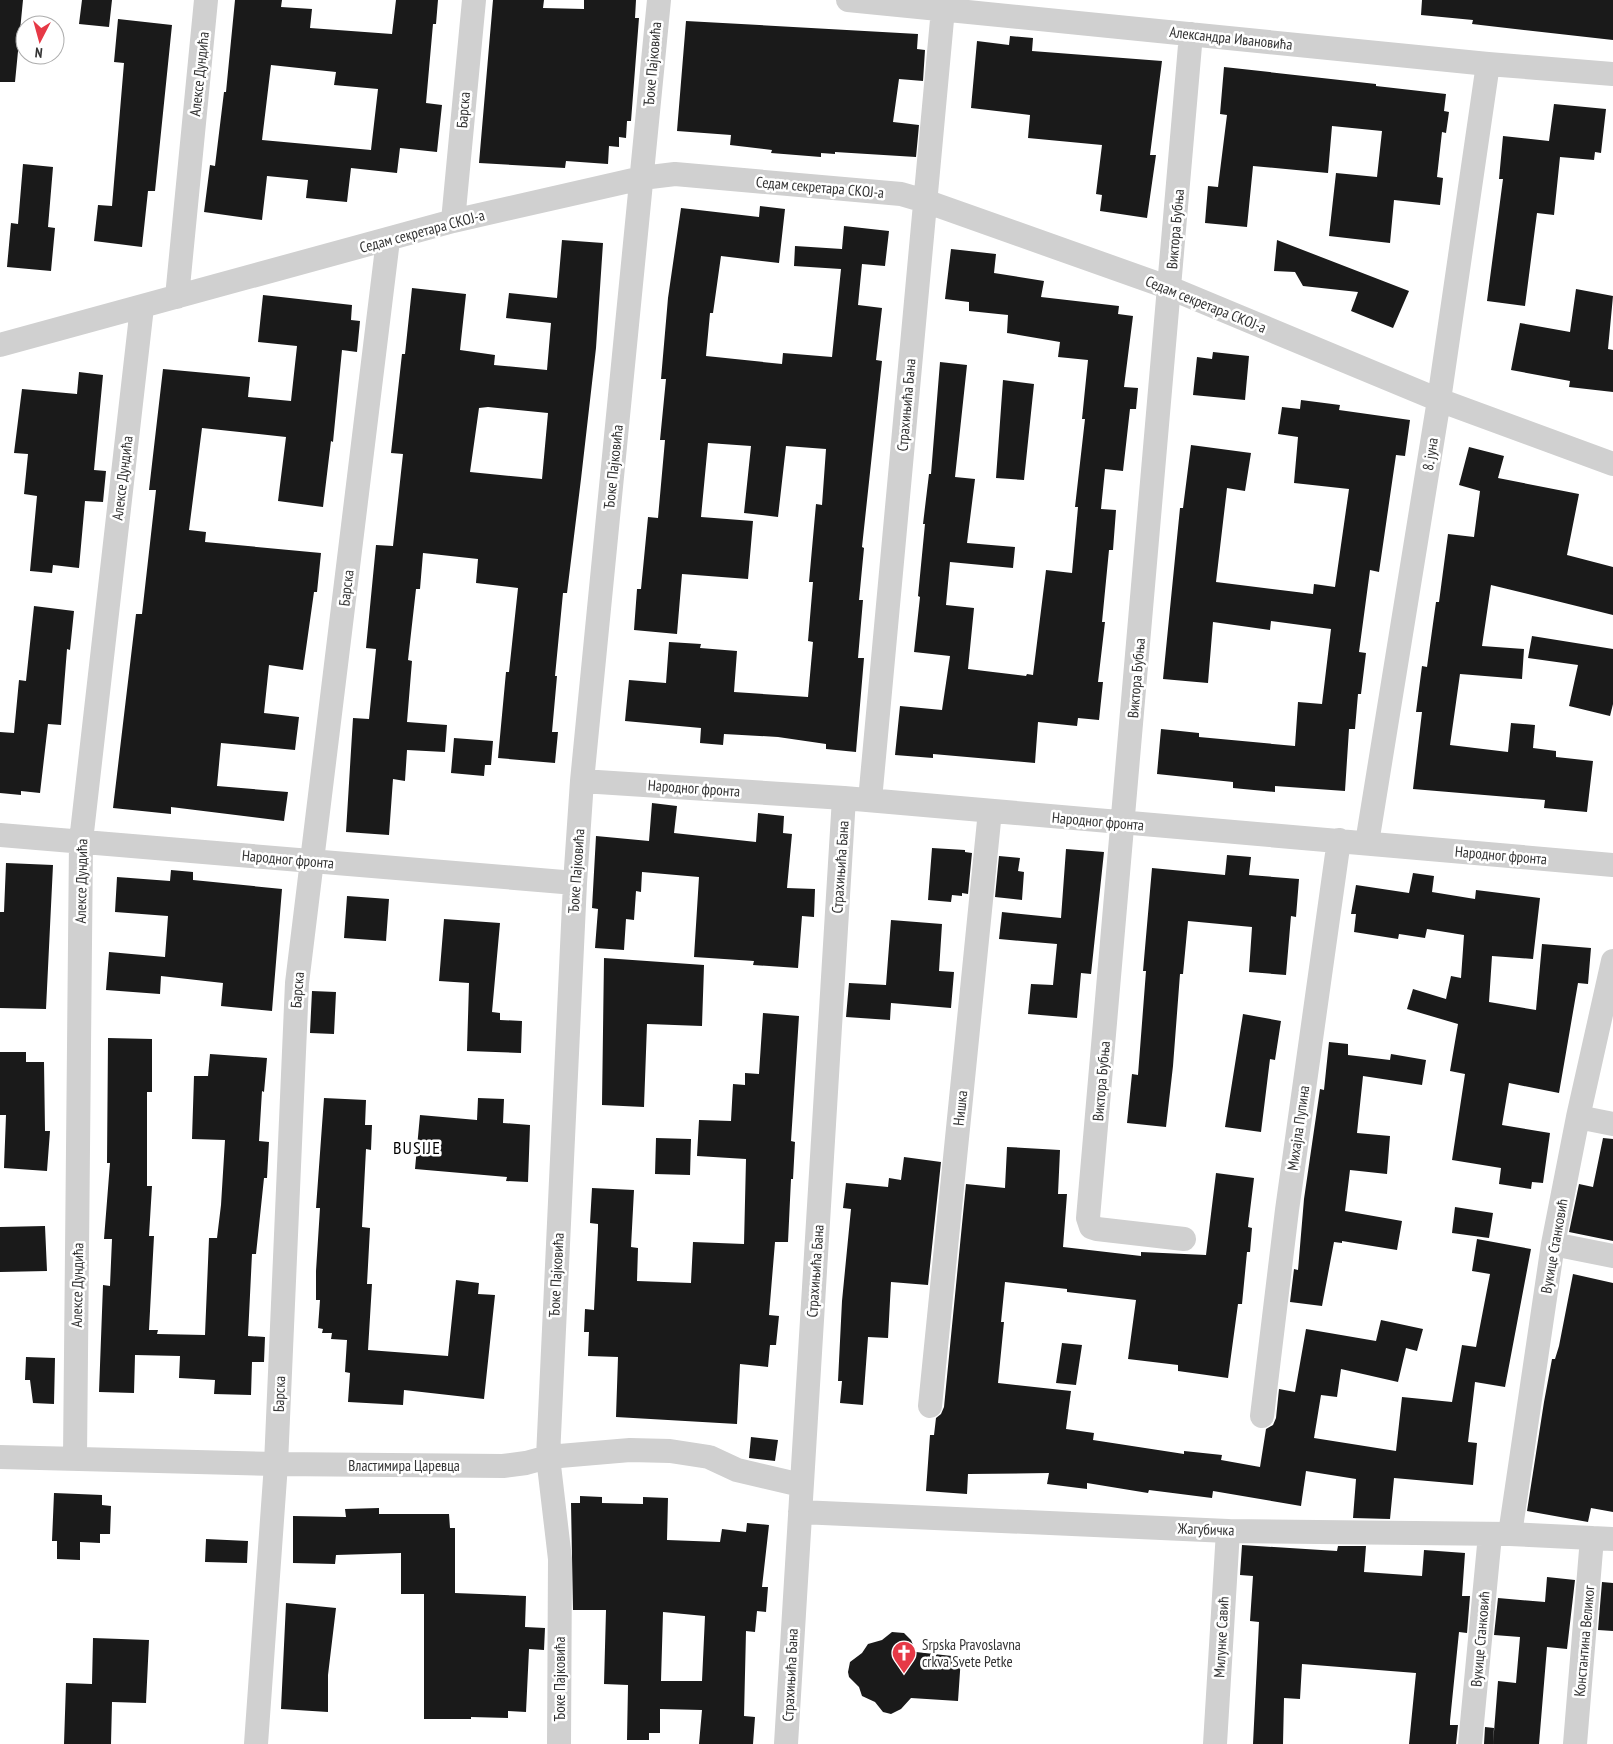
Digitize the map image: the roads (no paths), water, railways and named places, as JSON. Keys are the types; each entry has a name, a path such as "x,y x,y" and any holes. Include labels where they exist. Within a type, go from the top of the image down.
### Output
{"street":[{"name":"Алексе Дундића","path":"177,298 206,0"},
{"name":"Барска","path":"453,221 474,0"},
{"name":"Ђоке Пајковића","path":"559,1744 560,1559 548,1457 575,883 582,781 659,0"},
{"name":"Александра Ивановића","path":"848,0 1488,64 1613,74"},
{"name":"Страхињића Бана","path":"870,800 944,9"},
{"name":"Виктора Бубња","path":"1184,1239 1097,1229 1091,1227 1089,1222 1191,34"},
{"name":"8. јуна","path":"1367,843 1439,400 1488,64"},
{"name":"Седам секретара СКОЈ-а","path":"0,345 142,308 453,221 642,178 676,174 901,194 925,201 1170,288 1439,400 1613,464"},
{"name":"Барска","path":"256,1744 276,1464 296,983 313,862 388,240"},
{"name":"Алексе Дундића","path":"75,1457 80,841 142,308"},
{"name":"Народног фронта","path":"582,781 870,800 1613,865"},
{"name":"Страхињића Бана","path":"786,1744 844,798"},
{"name":"Нишка","path":"930,1406 990,811"},
{"name":"Народног фронта","path":"0,835 575,883"},
{"name":"Михајла Пупина","path":"1262,1416 1286,1210 1339,840"},
{"name":"Вукице Станковић","path":"1470,1744 1500,1534 1553,1244 1578,1118 1613,963"},
{"path":"1578,1118 1613,1124"},
{"path":"1553,1244 1613,1256"},
{"name":"Властимира Царевца","path":"0,1457 75,1457 276,1464 503,1466 526,1463 548,1457 630,1450 670,1451 709,1456 737,1470 801,1485"},
{"name":"Жагубичка","path":"800,1512 1228,1530 1500,1534 1603,1539"},
{"name":"Милунке Савић","path":"1215,1744 1228,1530"},
{"name":"Константина Великог","path":"1575,1744 1603,1539"}],"place":[{"name":"Srpska Pravoslavna crkva Svete Petke","path":"904,1674"}],"district":[{"name":"BUSIJE","path":"417,1147"}]}
